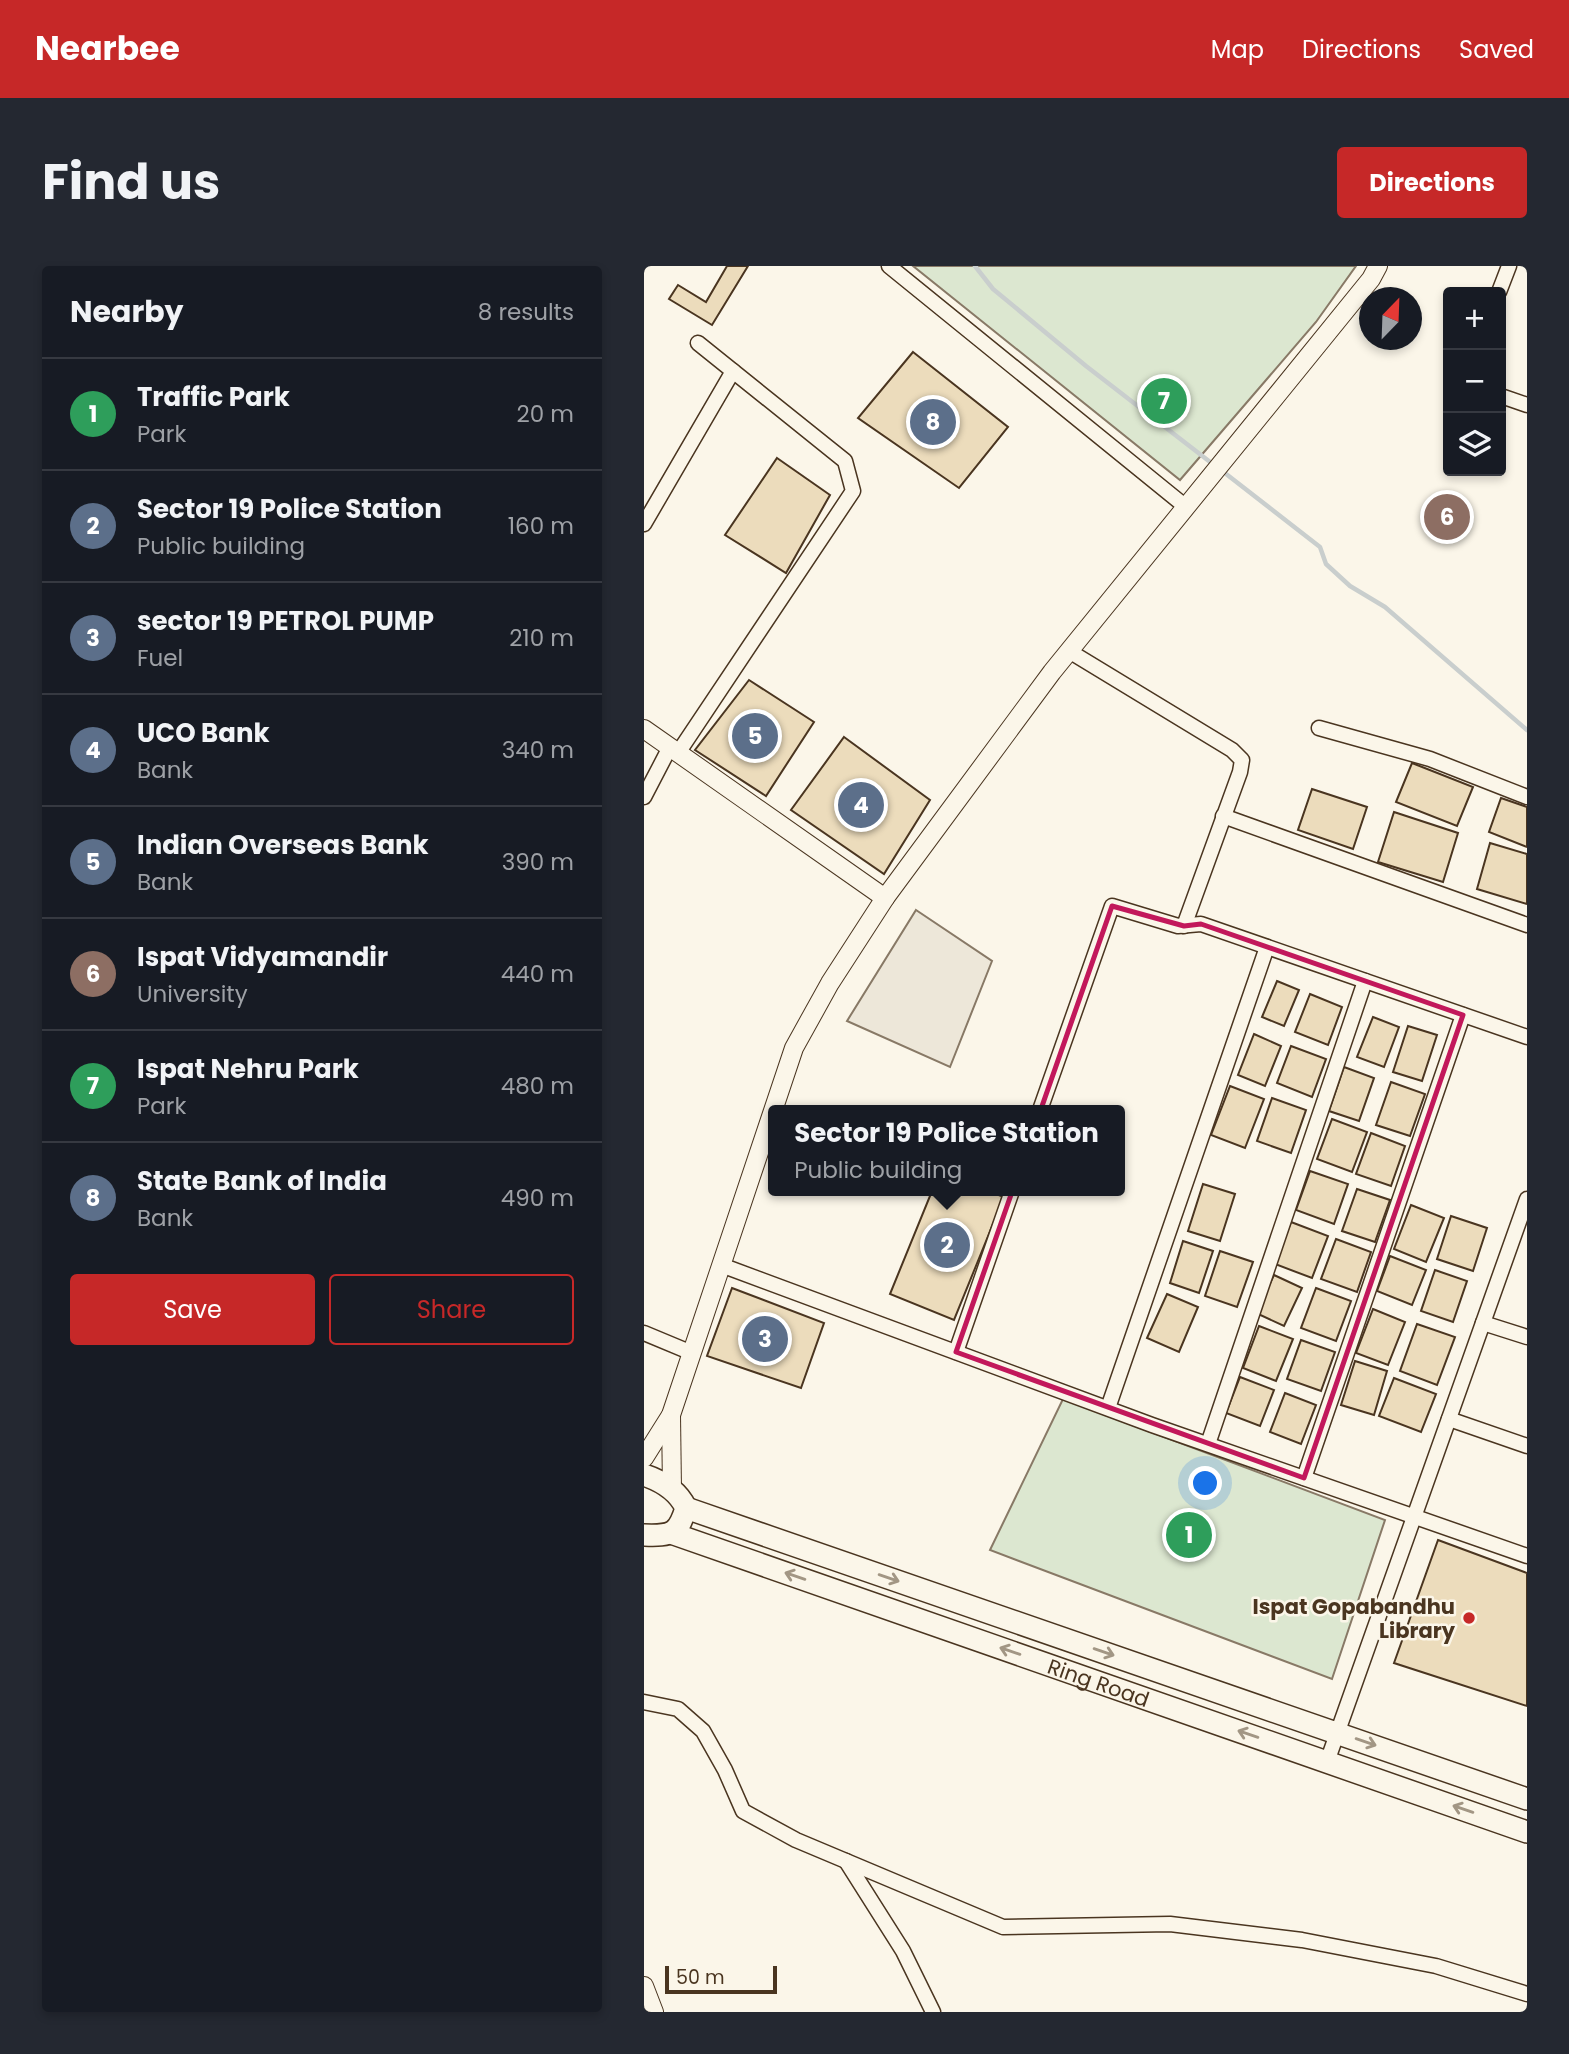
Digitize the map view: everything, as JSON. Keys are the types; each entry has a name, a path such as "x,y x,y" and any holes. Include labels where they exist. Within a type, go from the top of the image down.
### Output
{"main road":[{"path":"644,1475 680,1496 686,1508 680,1527 671,1533 645,1539"},
{"name":"Ring Road","path":"686,1508 1527,1799"},
{"name":"Ring Road","path":"671,1533 1527,1832"}],"street":[{"path":"889,266 1186,507"},
{"path":"774,1105 793,1048 830,983 885,898 1069,651 1371,279 1378,266"},
{"path":"1501,287 1508,266"},
{"path":"644,797 853,491 845,461 698,343"},
{"path":"644,524 733,371"},
{"path":"1506,398 1527,405"},
{"path":"1069,651 1233,750 1242,760 1184,926"},
{"path":"1319,728 1430,759 1527,797"},
{"path":"644,729 885,898"},
{"path":"1223,816 1527,925"},
{"path":"1042,1105 1112,906 1178,926 1201,924 1527,1037"},
{"path":"1108,1408 1267,947"},
{"path":"1208,1444 1364,981"},
{"path":"1304,1478 1463,1015"},
{"path":"644,1458 671,1415 768,1123"},
{"path":"956,1352 1010,1196"},
{"path":"1327,1762 1483,1322 1523,1224 1527,1199"},
{"path":"721,1265 1108,1408 1527,1556"},
{"path":"1483,1322 1527,1337"},
{"path":"644,1333 692,1353"},
{"path":"671,1415 672,1490"},
{"path":"1449,1419 1527,1446"},
{"path":"644,1702 678,1709 703,1731 725,1770 743,1811 796,1840 1003,1927 1170,1924 1302,1940 1436,1966 1527,1994"},
{"path":"846,1861 903,1951 933,2012"},
{"path":"644,1986 654,2012"}],"highlighted area":[{"path":"1112,906 1184,926 1201,924 1463,1015 1304,1478 956,1352"}],"green space":[{"path":"913,266 1356,266 1316,322 1180,480"},
{"path":"1063,1399 1385,1520 1332,1679 990,1550"}],"shaded area":[{"path":"916,910 992,961 950,1067 847,1021"}],"building":[{"path":"727,266 748,266 712,325 669,299 678,285 706,302"},
{"path":"913,352 1008,427 959,488 858,418"},
{"path":"777,458 830,495 786,573 725,535"},
{"path":"749,680 814,722 766,796 695,750"},
{"path":"844,737 930,800 884,874 791,810"},
{"path":"1412,763 1473,787 1457,826 1396,802"},
{"path":"1312,789 1367,807 1353,849 1298,830"},
{"path":"1501,798 1527,807 1527,847 1489,832"},
{"path":"1394,812 1458,833 1443,882 1378,862"},
{"path":"1490,843 1527,854 1527,904 1477,889"},
{"path":"1277,981 1299,990 1284,1026 1262,1017"},
{"path":"1310,994 1342,1007 1328,1045 1295,1032"},
{"path":"1373,1017 1399,1027 1384,1067 1357,1057"},
{"path":"1408,1026 1437,1035 1422,1081 1393,1072"},
{"path":"1254,1034 1281,1046 1265,1086 1238,1075"},
{"path":"1291,1046 1326,1059 1312,1097 1277,1083"},
{"path":"1344,1067 1374,1078 1359,1121 1329,1111"},
{"path":"1391,1082 1425,1094 1410,1136 1376,1125"},
{"path":"1230,1086 1264,1099 1245,1148 1211,1135"},
{"path":"1272,1098 1306,1110 1291,1153 1257,1141"},
{"path":"1332,1119 1367,1132 1352,1172 1317,1159"},
{"path":"1371,1133 1405,1146 1391,1186 1356,1174"},
{"path":"1310,1171 1348,1184 1334,1224 1296,1210"},
{"path":"1203,1184 1235,1194 1220,1241 1188,1231"},
{"path":"1357,1189 1390,1200 1375,1242 1342,1231"},
{"path":"930,1196 1004,1197 954,1320 890,1294"},
{"path":"1411,1205 1444,1218 1426,1262 1394,1249"},
{"path":"1451,1216 1487,1228 1473,1271 1437,1259"},
{"path":"1291,1222 1328,1236 1312,1278 1275,1264"},
{"path":"1336,1239 1371,1252 1357,1292 1321,1279"},
{"path":"1183,1241 1213,1251 1199,1293 1170,1283"},
{"path":"1220,1251 1253,1262 1237,1307 1205,1296"},
{"path":"1390,1256 1426,1270 1412,1305 1377,1291"},
{"path":"1435,1270 1467,1281 1453,1322 1421,1311"},
{"path":"1274,1275 1302,1288 1284,1326 1256,1313"},
{"path":"732,1288 824,1323 801,1388 707,1356"},
{"path":"1316,1288 1351,1301 1336,1341 1301,1328"},
{"path":"1167,1294 1198,1307 1179,1352 1147,1338"},
{"path":"1373,1309 1405,1322 1388,1365 1356,1353"},
{"path":"1417,1324 1455,1337 1437,1385 1400,1371"},
{"path":"1259,1326 1293,1339 1276,1381 1243,1368"},
{"path":"1301,1340 1335,1352 1321,1391 1287,1379"},
{"path":"1355,1361 1387,1371 1374,1415 1341,1405"},
{"path":"1240,1377 1274,1390 1260,1426 1226,1413"},
{"path":"1394,1378 1436,1394 1421,1432 1379,1416"},
{"path":"1285,1393 1316,1405 1301,1444 1270,1432"},
{"name":"Ispat Gopabandhu Library","path":"1438,1540 1527,1573 1527,1706 1394,1663"}],"waterway":[{"path":"975,266 993,289 1086,366 1214,465"},
{"path":"1221,470 1320,547 1326,564 1350,586 1385,607 1527,730"}],"place":[{"name":"Ispat Nehru Park","path":"1164,401"},
{"name":"State Bank of India","path":"933,422"},
{"name":"Ispat Vidyamandir","path":"1447,517"},
{"name":"Indian Overseas Bank","path":"755,736"},
{"name":"UCO Bank","path":"861,805"},
{"name":"Sector 19 Police Station","path":"947,1245"},
{"name":"sector 19 PETROL PUMP","path":"765,1339"},
{"name":"Traffic Park","path":"1189,1535"},
{"name":"Ispat Gopabandhu Library","path":"1469,1618"}]}
